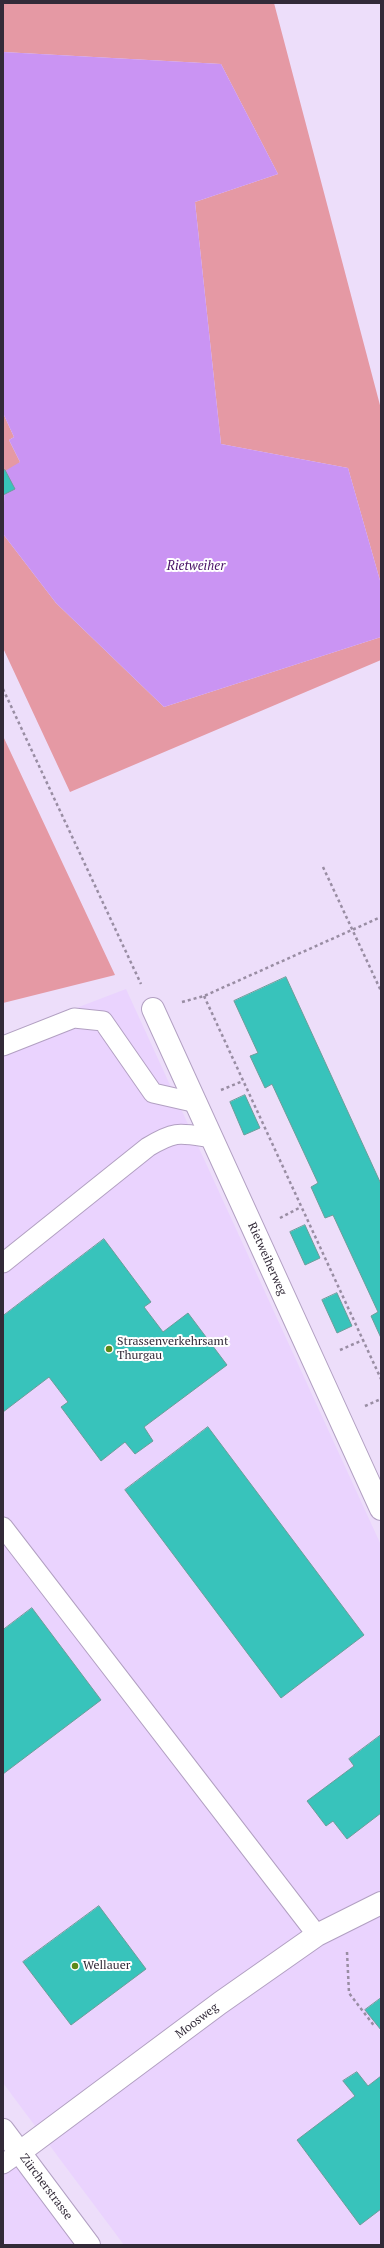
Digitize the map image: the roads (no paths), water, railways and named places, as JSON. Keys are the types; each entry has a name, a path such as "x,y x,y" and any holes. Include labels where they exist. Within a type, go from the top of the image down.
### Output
{"street":[{"name":"Rietweiherweg","path":"153,1009 381,1509"},
{"name":"Moosweg","path":"11,2158 220,2004 317,1935 381,1903"},
{"name":"Zürcherstrasse","path":"3,2130 11,2158 89,2245"}],"lane":[{"path":"3,1046 74,1018 103,1021 153,1093 197,1103"},
{"path":"3,1263 148,1147 168,1135 182,1133 212,1138"},
{"path":"3,1527 317,1935"}],"water":[{"name":"Rietweiher","path":"3,52 221,64 278,174 195,202 221,444 348,468 381,584 381,637 164,707 56,603 3,534 5,471 20,462 9,440 14,437 3,413"}],"place":[{"name":"Strassenverkehrsamt Thurgau","path":"109,1349"},
{"name":"Wellauer","path":"75,1966"}]}
